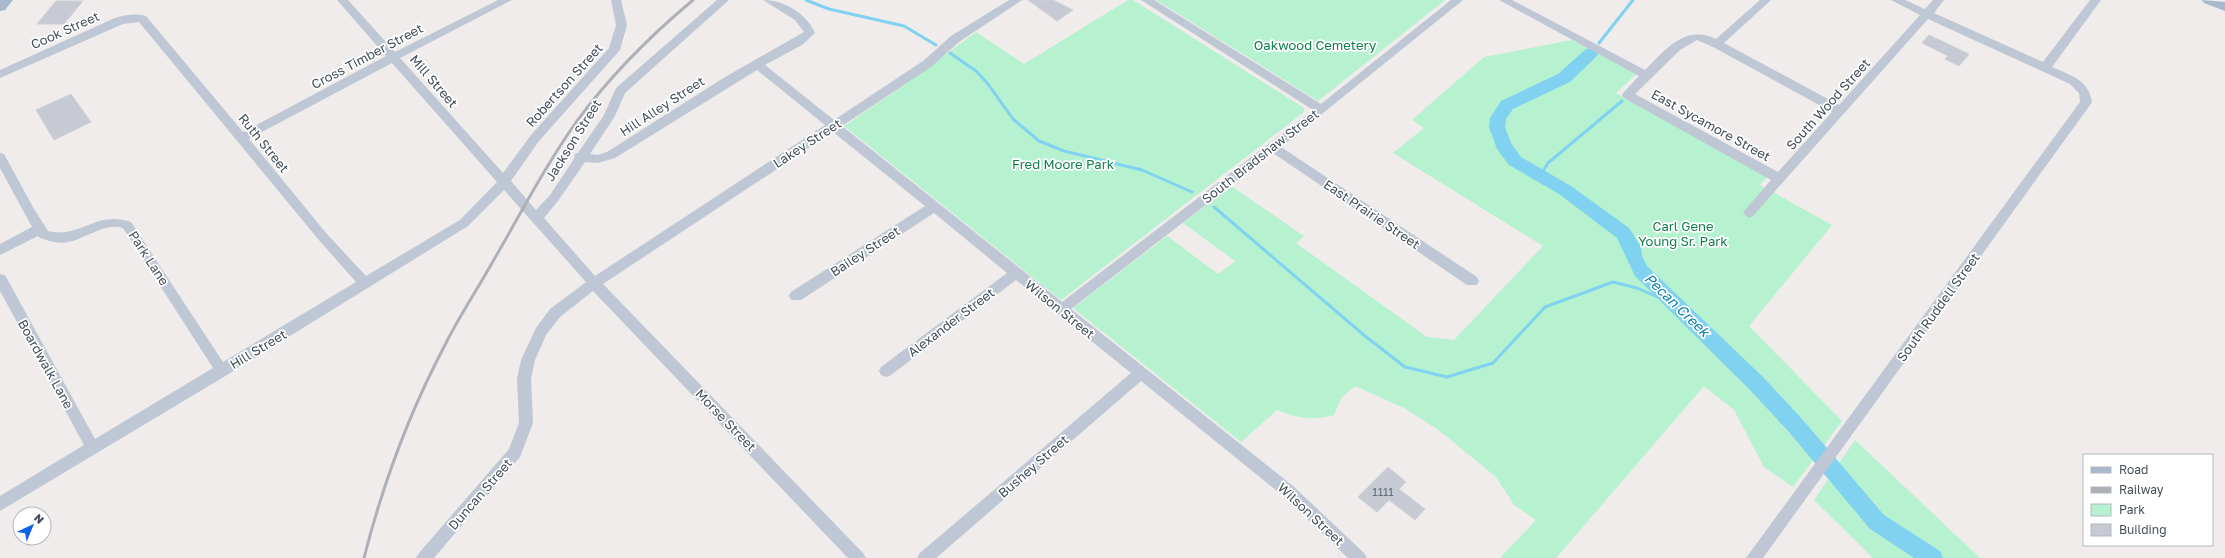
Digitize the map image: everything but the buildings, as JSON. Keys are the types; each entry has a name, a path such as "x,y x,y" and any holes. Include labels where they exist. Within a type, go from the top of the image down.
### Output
{"main road":[{"path":"0,6 6,0"},
{"path":"2209,0 2225,7"}],"street":[{"name":"Mill Street","path":"342,0 537,217"},
{"name":"Cross Timber Street","path":"242,138 394,57 507,0"},
{"name":"Robertson Street","path":"504,181 536,138 614,50 621,36 623,23 616,0"},
{"name":"Jackson Street","path":"537,217 554,198 579,157 608,116 620,91 724,0"},
{"name":"Hill Alley Street","path":"579,157 598,160 611,155 757,64 798,42 810,33 809,28 801,20 768,0"},
{"name":"Lakey Street","path":"594,282 927,64 955,39 1017,0"},
{"path":"1146,0 1321,110"},
{"name":"South Bradshaw Street","path":"1061,310 1321,110 1458,0"},
{"name":"East Sycamore Street","path":"1504,0 1646,75 1628,95 1780,179"},
{"path":"1717,44 1766,0"},
{"path":"1896,0 2045,68 2096,0"},
{"name":"South Wood Street","path":"1749,213 1939,0"},
{"name":"Cook Street","path":"0,74 119,21 142,18"},
{"name":"Ruth Street","path":"142,18 322,236 366,284"},
{"path":"1646,75 1690,38 1698,36 1717,44 1840,112"},
{"name":"Wilson Street","path":"757,64 1016,274 1288,491 1359,558"},
{"name":"South Ruddell Street","path":"1754,558 1854,423 2086,102 2087,97 2080,86 2045,68"},
{"name":"East Prairie Street","path":"1273,147 1472,281"},
{"path":"0,157 3,170 40,229 0,250"},
{"name":"Hill Street","path":"0,504 464,224 497,191 504,181"},
{"name":"Bailey Street","path":"796,296 933,207"},
{"name":"Morse Street","path":"537,217 594,282 858,558"},
{"name":"Park Lane","path":"40,229 44,235 62,239 73,237 111,222 117,221 127,225 222,371"},
{"name":"Alexander Street","path":"886,371 1016,274"},
{"name":"Boardwalk Lane","path":"0,279 93,448"},
{"name":"Duncan Street","path":"424,558 515,453 526,423 524,379 528,360 541,332 555,313 594,282"},
{"name":"Bushey Street","path":"925,558 1140,373"}],"green space":[{"name":"Fred Moore Park","path":"1128,0 1133,0 1304,108 1304,112 1061,300 844,126 903,86 976,32 1024,64"},
{"name":"Oakwood Cemetery","path":"1156,0 1445,0 1318,101"},
{"name":"Carl Gene Young Sr. Park","path":"1572,40 1636,74 1616,93 1767,177 1760,185 1832,225 1749,326 1842,421 1793,487 1764,467 1734,410 1704,386 1556,558 1500,558 1536,520 1514,505 1496,477 1440,431 1404,408 1355,386 1341,398 1334,415 1319,418 1305,418 1277,410 1241,442 1073,308 1167,236 1218,274 1235,261 1183,223 1231,186 1304,236 1296,243 1427,337 1454,340 1543,246 1393,153 1424,128 1412,120 1484,57"},
{"path":"1855,440 1980,558 1873,558 1814,500"}],"waterway":[{"path":"806,0 829,9 904,26 936,45"},
{"name":"Pecan Creek","path":"1599,43 1633,0"},
{"path":"950,53 976,71 988,84 1013,119 1039,141 1064,151 1142,170 1192,192"},
{"name":"Pecan Creek","path":"1591,53 1564,78 1507,105 1498,118 1497,127 1503,145 1515,161 1565,190 1623,233 1632,247 1633,256 1641,271 1757,384 1796,426 1877,522 1932,558"},
{"path":"1544,177 1543,171 1548,163 1622,101"},
{"path":"1214,207 1365,336 1405,367 1447,377 1493,363 1545,307 1613,282 1637,288 1678,306"}],"railway":[{"path":"364,558 389,475 409,421 433,369 457,322 543,173 565,138 603,88 646,42 693,0"}]}
